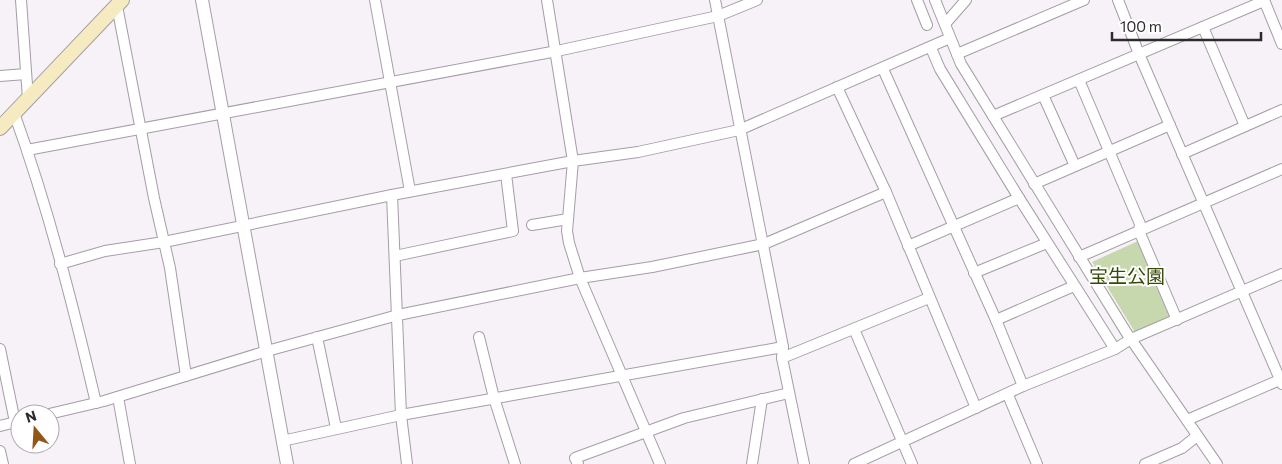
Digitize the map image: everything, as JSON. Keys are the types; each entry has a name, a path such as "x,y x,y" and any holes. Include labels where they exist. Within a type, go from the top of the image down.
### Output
{"main road":[{"path":"0,128 119,3"}],"street":[{"path":"21,0 28,99"},
{"path":"203,0 286,464"},
{"path":"375,0 410,191"},
{"path":"547,0 557,51 573,161 568,237 580,278 660,464"},
{"path":"716,0 739,130 764,244 783,347 782,358 804,464"},
{"path":"27,150 557,51 718,16 757,0"},
{"path":"917,0 928,24"},
{"path":"935,0 957,54 1034,184 1131,339 1217,464"},
{"path":"945,24 966,0"},
{"path":"957,54 1084,0"},
{"path":"1118,0 1139,54 1281,381 1187,420"},
{"path":"993,116 1264,1 1282,44"},
{"path":"119,3 141,129 170,268 186,376"},
{"path":"1203,27 1245,126"},
{"path":"60,264 105,251 164,242 392,194 573,161 638,152 739,130 932,48 950,38"},
{"path":"932,48 940,69 1115,349"},
{"path":"883,69 952,226 996,320 1023,386"},
{"path":"0,76 26,74"},
{"path":"1079,80 1140,224 1139,231 1177,320"},
{"path":"837,87 886,192 976,408"},
{"path":"1044,95 1075,166"},
{"path":"1182,154 1282,110"},
{"path":"14,113 27,150 76,317 96,403"},
{"path":"1034,184 1170,125"},
{"path":"1079,257 1282,169"},
{"path":"395,256 513,231 506,174"},
{"path":"60,411 96,403 267,351 398,315 580,278 652,267 764,244 886,192"},
{"path":"392,194 401,415 408,464"},
{"path":"908,246 1019,198"},
{"path":"532,225 568,219"},
{"path":"974,273 1047,243"},
{"path":"854,464 1008,395 1023,386 1115,349 1131,339 1282,274"},
{"path":"996,320 1074,286"},
{"path":"782,358 929,298"},
{"path":"854,329 912,464"},
{"path":"317,337 336,428"},
{"path":"479,337 494,398 515,464"},
{"path":"282,441 401,415 783,347"},
{"path":"0,349 13,404"},
{"path":"578,464 575,458 684,418 789,393"},
{"path":"1008,395 1037,464"},
{"path":"118,396 130,464"},
{"path":"752,464 762,399"},
{"path":"1146,464 1182,448 1197,436"},
{"path":"0,451 2,464"}],"green space":[{"name":"宝生公園","path":"1138,241 1171,317 1136,334 1092,262"}]}
